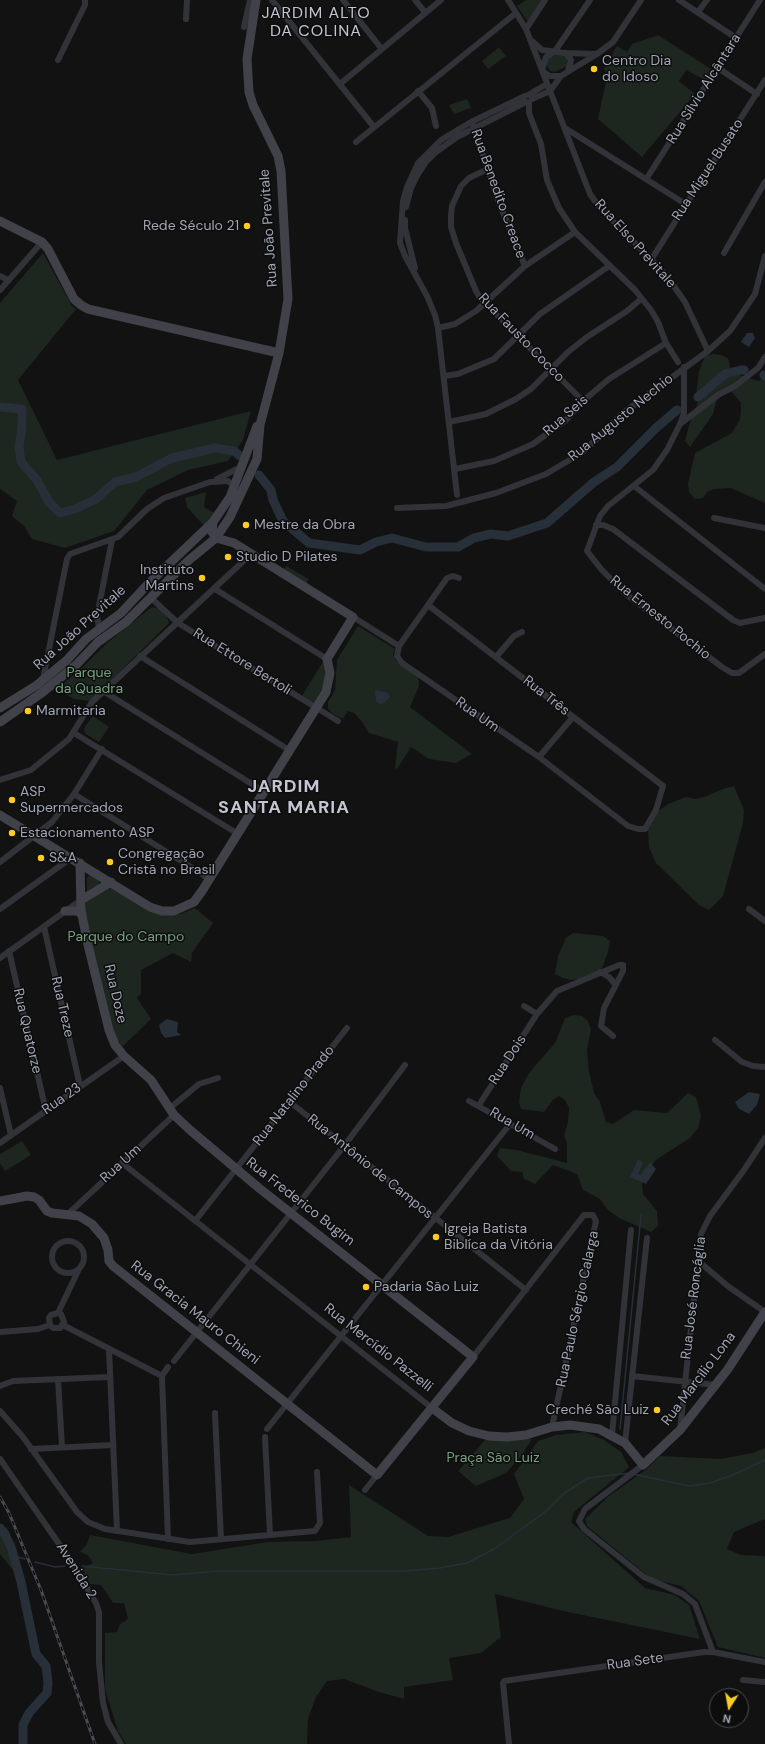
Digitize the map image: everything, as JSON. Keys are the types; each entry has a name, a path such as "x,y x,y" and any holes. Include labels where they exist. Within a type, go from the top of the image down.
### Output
{"street":[{"path":"58,60 85,0"},
{"path":"186,19 187,0"},
{"path":"244,27 250,0"},
{"name":"Rua João Previtale","path":"0,722 43,692 76,665 98,642 126,622 150,597 216,538 225,525 248,482 257,459 264,410 279,353 288,299 283,186 278,156 258,115 249,92 247,59 256,0"},
{"path":"272,0 374,128"},
{"path":"342,0 381,48"},
{"path":"415,0 425,12"},
{"path":"340,84 381,48 441,0"},
{"path":"509,2 517,0"},
{"path":"526,29 545,0"},
{"path":"561,76 550,76 542,70 546,56 555,51 590,0"},
{"path":"457,495 438,328 435,315 417,275 405,256 400,243 403,201 407,186 424,156 441,140 471,122 550,90 561,76 597,54 613,42 641,0"},
{"path":"679,0 736,38"},
{"path":"698,12 707,0"},
{"name":"Rua Sílvio Alcântara","path":"647,178 760,0"},
{"name":"Rua Elso Previtale","path":"509,2 531,40 590,194 600,208 671,282 685,302 708,351"},
{"path":"356,142 516,13"},
{"path":"531,40 542,50 565,53 597,54"},
{"path":"565,53 571,60 568,71"},
{"path":"718,68 757,94"},
{"name":"Rua Miguel Busato","path":"651,260 765,80"},
{"path":"417,275 405,228 406,204 411,188 426,162 436,152 457,137 528,99 548,84"},
{"path":"418,91 432,108 436,126"},
{"path":"528,99 528,113 541,144 547,180 559,208 575,232 635,290 642,299 658,322 666,342 678,362"},
{"name":"Rua Benedito Creace","path":"471,122 488,169 496,198 525,266"},
{"path":"565,128 687,204"},
{"name":"Rua Fausto Cocco","path":"488,169 469,178 462,186 452,206 451,227 456,243 476,290 485,303 583,401"},
{"path":"724,253 765,182"},
{"path":"0,221 42,242 48,250 74,299 88,309 279,353"},
{"path":"438,328 466,319 525,266 575,232"},
{"path":"0,290 42,242"},
{"name":"Rua Augusto Nechio","path":"397,508 446,506 496,493 546,474 583,452 624,412 708,351 736,324 755,294 765,256"},
{"path":"444,376 464,372 494,359 540,314 609,266"},
{"path":"0,276 8,280"},
{"path":"449,422 475,418 501,408 531,389 587,337 627,311 642,299"},
{"name":"Rua Seis","path":"455,468 494,461 533,444 566,420 583,401 609,379 666,342"},
{"name":"Rua Ernesto Pochio","path":"765,357 758,368 735,386 718,395 680,424 661,459 653,470 608,506 600,516 587,551 590,557 626,594 732,673 739,673 765,654"},
{"path":"680,424 684,413 684,367"},
{"name":"Rua João Previtale","path":"0,708 43,679 67,660 86,639 99,628 121,613 148,584 213,522 224,508 264,410"},
{"path":"247,453 254,452 257,459"},
{"path":"43,679 67,559 70,554 112,540 124,533 155,503 210,482 242,467"},
{"path":"210,482 228,481 234,486"},
{"path":"634,486 765,589"},
{"path":"714,518 765,528"},
{"path":"213,522 212,532 216,538 234,542 399,646 447,578 453,576 459,578"},
{"path":"225,525 234,542"},
{"path":"596,525 603,525 613,529 733,620 740,623 765,618"},
{"path":"99,628 98,616 112,540"},
{"path":"0,780 31,770 69,739 92,702 251,554"},
{"path":"215,588 327,659"},
{"name":"Rua Ettore Bertoli","path":"150,597 178,623 338,722"},
{"name":"Rua Três","path":"428,605 663,786 656,810 645,829"},
{"path":"0,815 150,907 162,911 174,910 194,902 211,878 263,791 316,709 328,684 330,673 327,659 353,617"},
{"path":"496,658 514,636 522,632"},
{"name":"Rua Um","path":"399,646 397,656 402,663 539,757 628,826 638,830 645,829"},
{"path":"140,656 289,750"},
{"path":"103,691 263,791"},
{"path":"539,757 573,717"},
{"path":"74,733 238,834"},
{"path":"0,862 36,836 52,822 74,794 102,749"},
{"path":"74,794 202,874 211,878"},
{"path":"0,909 72,858"},
{"name":"Rua Doze","path":"80,863 82,883 82,915 108,1030 124,1056"},
{"path":"86,874 97,874 101,882 95,890 85,891 82,883 86,874"},
{"path":"0,958 95,890 111,882"},
{"path":"749,909 765,921"},
{"path":"65,911 78,911 82,915"},
{"name":"Rua Treze","path":"44,927 80,1086"},
{"name":"Rua Quatorze","path":"9,951 46,1111"},
{"name":"Rua Dois","path":"479,1105 537,1014 557,991 612,967 623,965 623,971 604,1008 600,1026 613,1036"},
{"path":"600,972 609,977 615,984"},
{"path":"524,1006 537,1014"},
{"name":"Rua Natalino Prado","path":"195,1221 347,1028"},
{"path":"715,1040 742,1062 754,1066 765,1067"},
{"name":"Rua 23","path":"0,1143 124,1056"},
{"name":"Rua Frederico Bugim","path":"124,1056 151,1080 172,1112 236,1169 473,1357"},
{"path":"174,1361 344,1146 405,1065"},
{"name":"Rua Um","path":"68,1214 122,1163 199,1084 218,1078"},
{"path":"0,1088 11,1136"},
{"name":"Rua Um","path":"469,1101 479,1105 556,1149"},
{"name":"Rua Antônio de Campos","path":"290,1102 526,1290"},
{"path":"267,1429 510,1124"},
{"name":"Rua José Roncáglia","path":"680,1430 684,1381 701,1234 704,1226 765,1138"},
{"name":"Rua Mercídio Pazzelli","path":"122,1163 452,1423 469,1431 489,1436 507,1437 526,1435 552,1427 570,1425 599,1429 612,1434 625,1443 643,1464"},
{"name":"Rua Gracia Mauro Chieni","path":"0,1201 27,1196 34,1197 47,1211 52,1213 79,1216 92,1224 104,1238 108,1250 109,1261 113,1266 377,1475"},
{"name":"Rua Paulo Sérgio Calarga","path":"526,1290 584,1215 593,1215 596,1222 552,1427"},
{"path":"612,1434 630,1230"},
{"path":"625,1443 646,1238"},
{"path":"50,1325 49,1318 51,1315 58,1313 79,1268 82,1265 84,1255 80,1246 76,1243 67,1241 57,1245 52,1255 55,1265 64,1272 69,1272 79,1268"},
{"path":"697,1260 729,1287 765,1312"},
{"path":"365,1490 526,1290"},
{"name":"Rua Marcílio Lona","path":"714,1652 695,1604 683,1594 644,1577 584,1529 578,1521 586,1509 643,1464 680,1430 716,1385 765,1312"},
{"path":"58,1313 64,1318 63,1325"},
{"path":"0,1332 38,1329 50,1325 56,1328 63,1325"},
{"path":"63,1325 162,1376"},
{"path":"109,1349 117,1531"},
{"path":"168,1366 162,1376 168,1539"},
{"path":"632,1376 716,1385"},
{"path":"0,1386 13,1381 110,1377"},
{"path":"58,1379 62,1447"},
{"path":"0,1411 31,1449 69,1502 88,1522 105,1529 190,1542 315,1531 319,1527 317,1472"},
{"path":"214,1413 221,1539"},
{"path":"265,1436 270,1534"},
{"path":"31,1449 113,1444"},
{"name":"Avenida 2","path":"0,1459 73,1564 96,1603 99,1623 99,1662 103,1703 108,1722 121,1744"},
{"name":"Rua Sete","path":"509,1744 504,1681 690,1654 714,1652 765,1662"},
{"path":"743,1680 765,1682"}],"green space":[{"path":"526,0 542,0 528,22 517,6"},
{"path":"658,35 714,71 707,81 686,70 679,81 695,94 642,157 598,119 607,77 604,68 617,46 627,52 632,44"},
{"path":"499,47 506,56 488,69 482,61"},
{"path":"550,55 565,55 567,57 568,66 554,72 550,71 546,64"},
{"path":"467,99 471,108 454,114 449,105"},
{"path":"43,253 72,306 76,309 18,380 57,460 251,411 243,440 228,461 188,470 147,490 114,531 65,548 32,539 24,526 12,516 17,501 0,489 0,303"},
{"path":"713,354 728,358 730,367 735,373 742,376 759,381 765,375 765,503 731,488 714,489 707,492 703,498 695,499 689,492 688,484 695,453 732,433 740,419 741,403 731,391 718,395 713,414 690,447 685,441 689,425 698,402 696,395 699,371 705,356"},
{"path":"206,492 204,507 216,514 206,528 187,507 185,498"},
{"path":"286,566 309,579 306,584 283,570"},
{"name":"Parque da Quadra","path":"152,607 160,609 168,619 169,623 90,701 74,699 57,689 84,666 107,643"},
{"path":"358,626 395,649 393,655 396,661 418,676 419,686 410,707 472,754 456,763 429,759 411,747 397,769 395,768 398,742 369,733 354,713 348,711 343,719 328,709 328,702 335,690 337,660"},
{"path":"324,660 328,679 315,702 311,702 302,696"},
{"path":"93,716 109,727 99,742 86,734 84,730 85,726"},
{"path":"734,786 744,810 743,823 723,896 709,910 699,905 656,863 649,847 648,829 656,813 668,804 686,797 696,799 704,797"},
{"path":"89,875 93,875 100,881 98,885 87,891 87,878"},
{"name":"Parque do Campo","path":"112,888 172,915 181,914 195,908 213,923 192,953 191,962 173,953 141,970 141,994 137,998 151,1019 122,1047 111,1031 85,910 86,901 106,889"},
{"path":"573,933 603,936 610,941 608,952 602,968 588,978 570,980 555,974 558,956 566,938"},
{"path":"573,1015 582,1016 588,1021 591,1029 587,1050 589,1072 594,1093 600,1102 606,1122 613,1124 634,1110 667,1113 688,1093 696,1097 701,1116 698,1128 690,1138 656,1160 648,1170 642,1183 643,1194 657,1211 658,1226 651,1232 619,1218 608,1210 600,1199 583,1190 577,1174 553,1165 535,1184 524,1179 522,1172 511,1171 497,1156 500,1148 517,1150 567,1163 567,1143 564,1136 568,1122 569,1108 565,1100 559,1096 553,1100 544,1112 521,1109 519,1102 521,1088 529,1073 555,1043 565,1018"},
{"path":"22,1141 31,1155 5,1171 0,1163 0,1154"},
{"path":"585,1432 604,1440 621,1452 629,1467 574,1512 571,1522 645,1588 675,1595 689,1605 700,1639 563,1611 495,1594 501,1637 481,1653 449,1658 453,1680 404,1687 404,1699 379,1692 344,1679 327,1681 316,1697 308,1719 307,1744 126,1744 118,1731 105,1689 105,1633 117,1632 120,1624 128,1619 124,1603 113,1603 101,1585 90,1584 82,1568 93,1563 88,1555 80,1552 87,1544 90,1535 192,1554 268,1542 316,1541 351,1537 349,1485 428,1536 448,1537 510,1518 524,1499 514,1474 538,1441 556,1435"},
{"name":"Praça São Luiz","path":"486,1439 507,1441 532,1439 521,1456 506,1473 476,1486 458,1471"},
{"path":"765,1448 765,1519 734,1532 727,1549 741,1555 764,1556 765,1558 765,1658 718,1647 699,1601 681,1586 652,1579 587,1526 585,1519 609,1496 647,1469 660,1456 720,1459 753,1453"},
{"path":"0,1525 15,1543 19,1564 18,1568 15,1570 12,1569 0,1554"}],"shaded area":[{"path":"747,333 753,333 755,338 749,347 741,342"},
{"path":"377,690 388,693 390,697 384,703 380,704 376,701 375,691"},
{"path":"167,1019 178,1022 177,1032 181,1035 165,1038 161,1033 159,1025"},
{"path":"749,1092 760,1094 757,1105 749,1114 739,1109 735,1102"},
{"path":"638,1159 643,1163 638,1174 641,1175 650,1162 656,1169 646,1184 630,1177"}],"waterway":[{"path":"698,397 725,374 744,370"},
{"path":"0,407 22,409 22,428 19,446 21,462 37,480 49,502 60,513 75,509 96,499 115,482 136,477 172,458 215,448 234,451 240,456"},
{"path":"259,475 271,490 273,500 283,521 309,543 360,550 376,542 392,538 426,547 458,547 474,538 491,534 508,536 547,523 594,482 617,467 656,428 677,410"},
{"path":"620,1429 641,1215"},
{"path":"633,1474 689,1486 710,1483 733,1475 765,1460"},
{"path":"82,1566 173,1575 217,1571 404,1571 440,1568 467,1563 494,1549 545,1512 563,1494 588,1478 630,1473"},
{"path":"0,1528 5,1534 12,1550 21,1582 36,1654 46,1666 48,1683 47,1693 29,1713 23,1725 23,1744"},
{"path":"14,1556 25,1559"},
{"path":"35,1562 55,1567 65,1566"}],"railway":[{"path":"0,1497 9,1513 41,1590 95,1744"}],"place":[{"name":"Centro Dia do Idoso","path":"594,69"},
{"name":"Rede Século 21","path":"247,226"},
{"name":"Mestre da Obra","path":"246,525"},
{"name":"Studio D Pilates","path":"228,557"},
{"name":"Instituto Martins","path":"202,578"},
{"name":"Marmitaria","path":"28,711"},
{"name":"ASP Supermercados","path":"12,800"},
{"name":"Estacionamento ASP","path":"12,833"},
{"name":"S&A","path":"41,858"},
{"name":"Congregação Cristã no Brasil","path":"110,862"},
{"name":"Igreja Batista Biblíca da Vitória","path":"436,1237"},
{"name":"Padaria São Luiz","path":"366,1287"},
{"name":"Creché São Luiz","path":"657,1410"}],"district":[{"name":"JARDIM ALTO DA COLINA","path":"316,23"},
{"name":"JARDIM SANTA MARIA","path":"284,797"}]}
